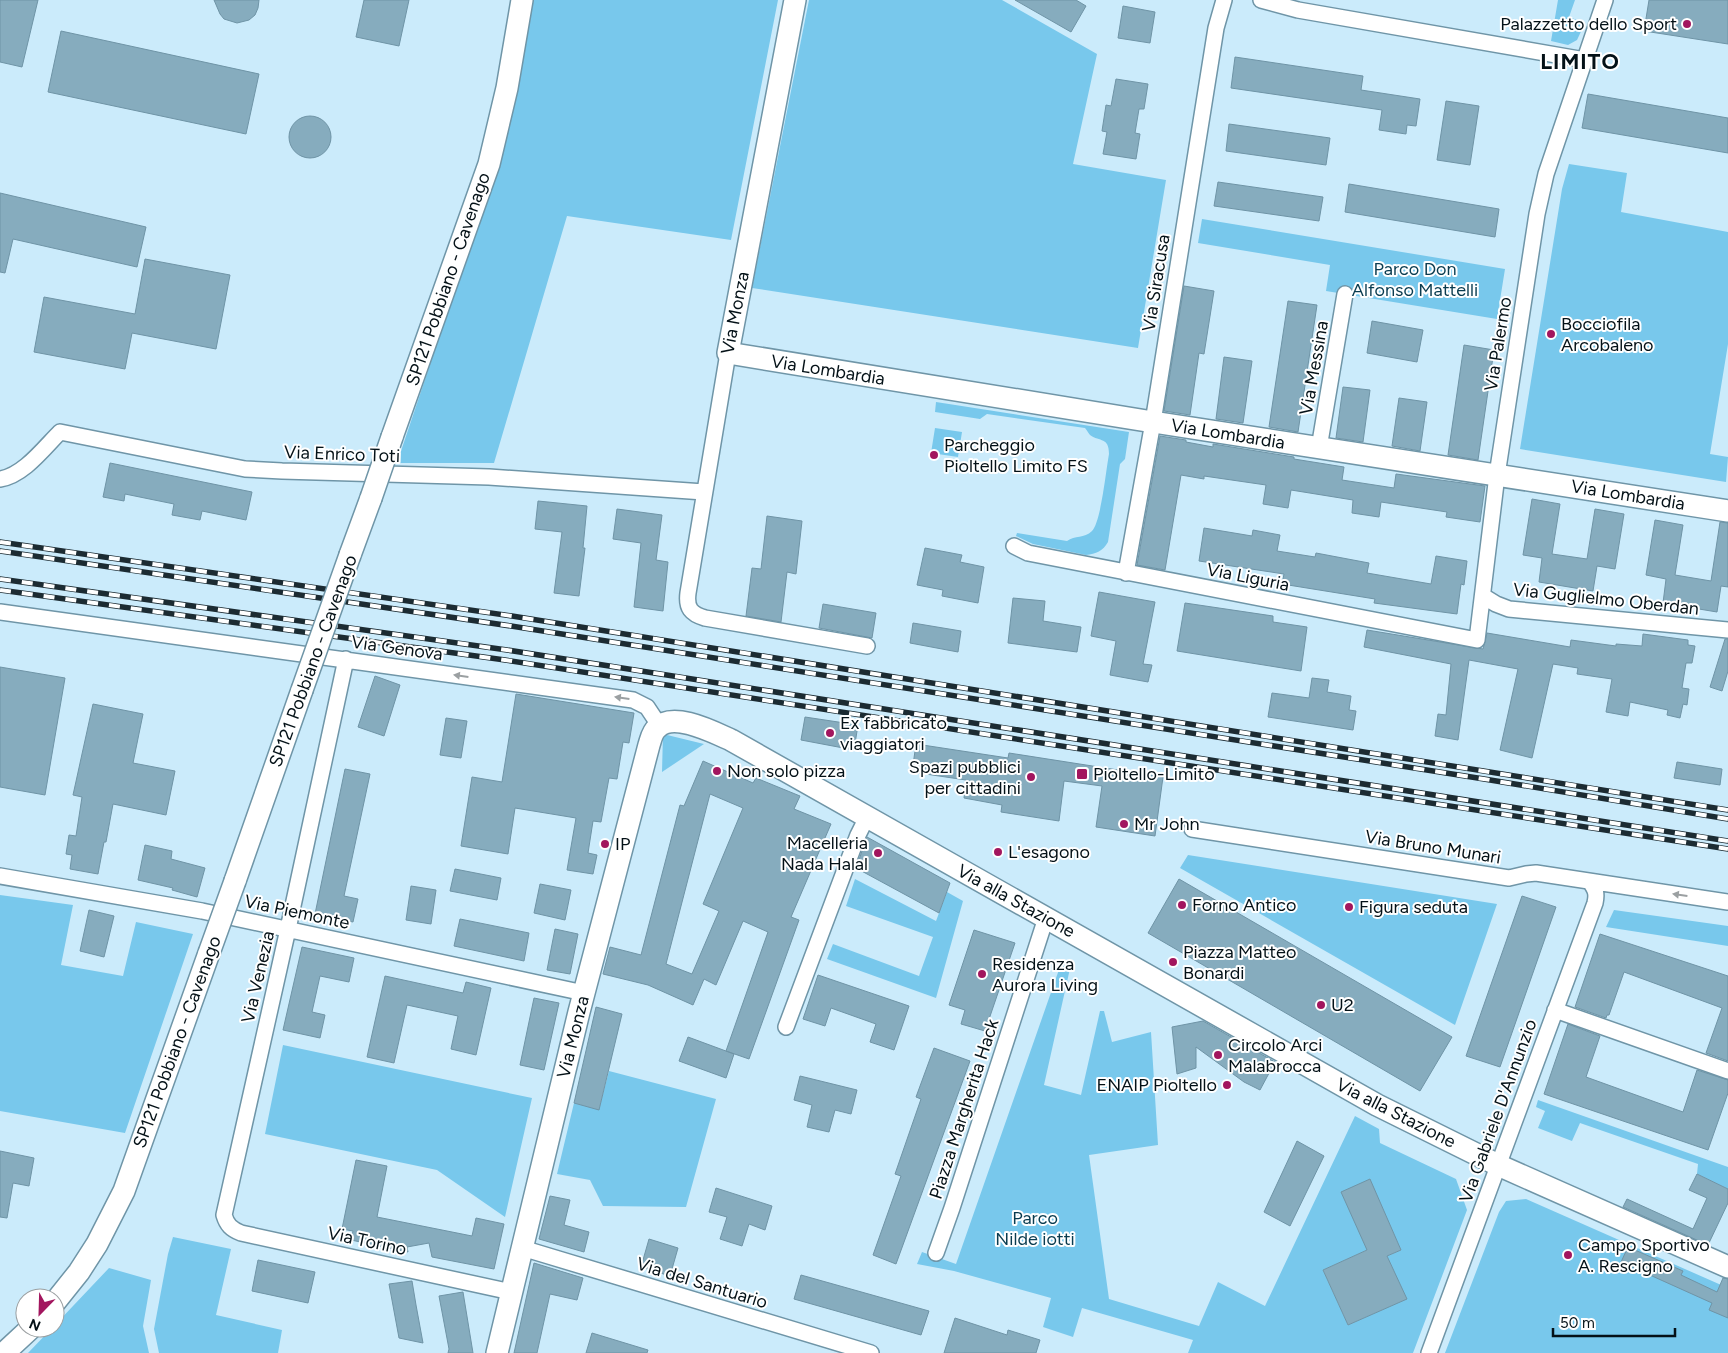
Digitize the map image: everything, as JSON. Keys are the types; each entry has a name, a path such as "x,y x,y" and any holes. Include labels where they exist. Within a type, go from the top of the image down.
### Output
{"street":[{"name":"SP121 Pobbiano - Cavenago","path":"65,1290 97,1244 124,1191 371,498 489,164 507,88 522,0"},
{"name":"Via Monza","path":"795,0 728,353 687,601 688,608 692,613 706,618 867,646"},
{"name":"Via Siracusa","path":"1126,573 1153,422 1216,28 1224,0"},
{"path":"1261,0 1298,10 1585,60"},
{"name":"Via Palermo","path":"1478,640 1497,475 1539,201 1546,174 1605,0"},
{"name":"Via Messina","path":"1319,448 1345,294"},
{"name":"Via Lombardia","path":"728,353 1153,422 1728,510"},
{"name":"Via Enrico Toti","path":"0,479 10,477 19,472 60,432 245,468 282,471 494,477 704,492"},
{"name":"Via Liguria","path":"1014,546 1028,553 1126,573 1478,640"},
{"name":"Via Guglielmo Oberdan","path":"1483,596 1509,609 1728,630"},
{"name":"Via Genova","path":"0,612 633,700 647,707 659,725"},
{"name":"Via Venezia","path":"224,1215 346,659"},
{"name":"Via alla Stazione","path":"659,725 668,722 678,722 710,730 731,740 1377,1105 1498,1165 1728,1267"},
{"name":"Via Monza","path":"497,1353 584,993 649,745 659,725"},
{"path":"786,1027 858,835 867,817"},
{"name":"Via Bruno Munari","path":"1192,830 1508,878 1536,873 1728,902"},
{"name":"Via Piemonte","path":"0,876 288,929 584,993"},
{"name":"Via Gabriele D'Annunzio","path":"1429,1353 1595,903 1597,894 1590,882"},
{"name":"Piazza Margherita Hack","path":"936,1253 1042,927 1048,919"},
{"path":"1555,1010 1728,1071"},
{"name":"Via Torino","path":"224,1215 227,1224 234,1231 241,1233 511,1292"},
{"name":"Via del Santuario","path":"522,1248 871,1353"},
{"path":"4,1353 20,1338"}],"green space":[{"path":"527,0 778,0 731,240 567,216 494,463 397,463 498,162"},
{"path":"809,0 1002,0 1097,54 1073,164 1166,180 1138,348 752,288"},
{"path":"1558,0 1575,0 1569,17 1585,23 1577,40 1568,45 1551,41"},
{"path":"1569,164 1627,173 1621,212 1728,232 1728,344 1710,454 1728,457 1726,482 1520,449 1562,189"},
{"name":"Parco Don Alfonso Mattelli","path":"1202,219 1505,269 1497,319 1326,291 1330,265 1198,243"},
{"path":"936,402 1129,432 1125,459 1120,464 1108,542 1104,548 1096,553 1086,555 1033,544 1016,536 1017,533 1067,541 1092,531 1101,507 1105,483 1109,454 1106,442 1090,435 1085,428 987,414 980,419 935,412"},
{"path":"935,428 962,432 958,457 931,453"},
{"path":"663,734 704,744 662,772"},
{"path":"1188,855 1497,904 1455,1025 1180,868"},
{"path":"855,879 936,921 947,892 963,901 936,998 827,959 833,944 919,976 933,937 846,906"},
{"path":"0,895 73,905 61,965 123,976 136,922 193,934 125,1133 0,1111"},
{"path":"1614,910 1728,926 1728,946 1606,927"},
{"name":"Parco Nilde iotti","path":"1062,961 1071,964 1044,1085 1081,1095 1100,1011 1104,1011 1112,1042 1151,1032 1158,1145 1089,1155 1109,1299 1199,1326 1218,1282 1265,1306 1355,1116 1379,1129 1380,1143 1456,1179 1467,1210 1413,1353 1188,1353 1193,1340 1082,1308 1073,1337 1043,1327 1051,1298 954,1271 917,1264 922,1252 956,1264","holes":["1369,1179 1401,1250 1387,1256 1406,1299 1348,1325 1323,1270 1367,1250"]},
{"path":"283,1045 532,1098 505,1217 437,1170 265,1134"},
{"path":"609,1071 716,1099 686,1207 603,1206 590,1180 557,1174 574,1103 599,1109"},
{"path":"1538,1100 1728,1167 1728,1189 1697,1174 1698,1164 1580,1123 1572,1141 1538,1128 1545,1111 1536,1107"},
{"name":"Campo Sportivo A. Rescigno","path":"1526,1199 1728,1288 1728,1353 1445,1353 1499,1212 1506,1201"},
{"path":"173,1237 231,1249 216,1315 282,1330 278,1353 159,1353 154,1329"},
{"path":"109,1268 151,1280 143,1326 149,1353 28,1353 42,1338 65,1338 65,1314"}],"building":[{"path":"0,0 38,0 22,67 0,62"},
{"path":"214,0 259,0 255,15 249,20 237,23 224,19"},
{"path":"364,0 409,0 399,46 356,37"},
{"path":"1015,0 1076,0 1086,6 1071,32"},
{"name":"Palazzetto dello Sport","path":"1649,0 1728,0 1728,44 1644,31"},
{"path":"1123,6 1155,12 1150,43 1118,38"},
{"path":"61,31 259,74 246,134 48,92"},
{"path":"1235,57 1363,76 1361,90 1420,99 1416,126 1407,125 1406,134 1379,130 1382,110 1231,88"},
{"path":"1116,79 1148,84 1144,109 1139,109 1135,133 1140,134 1136,159 1103,154 1107,132 1102,131 1106,105 1111,106"},
{"path":"1588,94 1728,118 1728,153 1582,128"},
{"path":"1446,101 1479,106 1470,165 1437,160"},
{"path":"314,116 322,119 328,125 331,137 328,149 322,155 306,158 298,155 292,149 289,133 292,125 298,119"},
{"path":"1229,124 1330,138 1326,165 1226,151"},
{"path":"1218,182 1323,197 1319,221 1214,206"},
{"path":"1349,184 1499,209 1495,237 1345,212"},
{"path":"0,193 146,227 137,267 13,239 5,273 0,272"},
{"path":"145,259 230,275 216,349 132,333 125,369 34,352 44,297 135,314"},
{"path":"1184,286 1214,291 1204,354 1199,353 1190,415 1164,411"},
{"path":"1288,301 1317,305 1298,432 1269,427"},
{"path":"1372,321 1423,330 1417,362 1367,353"},
{"path":"1464,345 1494,350 1478,460 1448,455"},
{"path":"1224,357 1252,361 1243,423 1216,419"},
{"path":"1343,387 1370,390 1363,442 1336,438"},
{"path":"1399,398 1427,402 1420,451 1392,446"},
{"path":"1160,436 1213,447 1213,444 1344,467 1342,480 1394,488 1396,474 1485,486 1480,522 1446,517 1447,512 1381,502 1379,517 1352,513 1353,500 1291,490 1288,508 1263,504 1266,485 1204,476 1204,479 1181,475 1165,570 1137,565"},
{"path":"110,463 252,492 246,520 202,511 200,520 172,515 174,504 125,494 124,501 103,497"},
{"path":"1532,499 1560,504 1552,554 1587,559 1595,509 1624,514 1615,569 1597,566 1593,591 1539,582 1542,558 1523,555"},
{"path":"538,501 587,506 583,548 585,548 579,596 554,593 562,532 535,529"},
{"path":"617,509 662,515 656,560 668,562 663,611 634,607 641,543 613,539"},
{"path":"767,516 802,521 796,574 787,572 781,622 746,616 752,568 761,569"},
{"path":"1655,520 1683,525 1675,575 1711,581 1720,522 1728,523 1728,587 1721,586 1717,612 1663,603 1666,579 1646,575"},
{"path":"1204,528 1252,536 1253,530 1280,535 1277,551 1315,557 1316,553 1369,563 1367,573 1431,584 1436,556 1467,561 1464,585 1461,584 1457,614 1374,603 1375,599 1282,584 1284,574 1199,561"},
{"path":"925,548 962,555 960,562 984,567 978,603 942,596 943,590 917,585"},
{"path":"1099,592 1155,602 1143,664 1152,665 1148,682 1110,675 1116,641 1091,636"},
{"path":"1013,598 1045,601 1043,621 1081,627 1077,652 1008,643"},
{"path":"1185,603 1273,616 1273,622 1307,627 1301,671 1177,651"},
{"path":"823,604 876,613 872,638 819,628"},
{"path":"913,623 961,631 958,652 910,643"},
{"path":"1367,630 1483,649 1487,633 1570,647 1571,640 1616,646 1616,644 1642,646 1643,634 1688,640 1688,645 1695,646 1692,663 1686,663 1682,688 1689,689 1687,705 1683,704 1680,718 1667,715 1668,710 1630,702 1628,716 1606,712 1612,679 1577,674 1578,668 1553,664 1532,758 1500,750 1518,669 1469,660 1458,740 1435,736 1438,714 1446,715 1451,664 1364,647"},
{"path":"1725,639 1728,639 1728,671 1722,691 1710,687"},
{"path":"0,667 65,678 45,795 0,787"},
{"path":"375,676 400,685 384,736 358,727"},
{"path":"1312,678 1329,680 1327,692 1351,696 1349,710 1356,711 1353,730 1268,717 1272,693 1309,698"},
{"path":"516,694 634,713 629,743 623,742 617,779 609,778 601,822 593,821 588,853 597,855 593,874 567,870 576,818 515,808 508,854 461,846 472,777 502,782"},
{"path":"93,704 143,714 133,763 175,771 166,815 113,804 98,874 70,869 72,855 66,854 69,835 76,836 82,797 73,795"},
{"name":"Ex fabbricato viaggiatori","path":"805,717 858,725 854,750 801,740"},
{"path":"446,718 467,721 461,758 440,755"},
{"path":"916,744 1008,758 1009,753 1163,777 1155,836 1096,827 1102,786 1064,781 1059,821 1001,812 1002,805 964,798 966,780 912,772"},
{"path":"703,761 753,783 756,778 800,796 794,809 831,824 791,917 799,920 749,1059 726,1051 768,932 743,921 716,985 704,979 693,1005 648,985 603,974 610,947 641,955 680,805 684,806","holes":["710,794 743,808 703,904 719,911 692,974 666,964"]},
{"path":"1677,762 1722,769 1720,785 1674,778"},
{"path":"345,769 370,774 344,896 358,899 353,922 315,914"},
{"path":"867,837 950,883 939,913 856,868"},
{"path":"145,845 172,851 171,859 205,868 197,897 172,890 173,888 138,880"},
{"path":"455,869 501,878 497,900 450,891"},
{"path":"1179,879 1452,1037 1420,1091 1148,933"},
{"path":"540,884 571,890 565,920 534,913"},
{"path":"411,886 436,890 431,924 406,920"},
{"path":"1522,896 1556,907 1500,1067 1466,1056"},
{"path":"89,910 114,916 104,957 80,951"},
{"path":"460,919 529,933 524,961 454,946"},
{"path":"555,929 578,934 570,974 547,970"},
{"name":"Residenza Aurora Living","path":"974,930 1015,943 985,1031 961,1024 965,1010 949,1005"},
{"path":"1600,934 1728,976 1728,1061 1706,1053 1722,1008 1624,972 1609,1015 1606,1018 1575,1007"},
{"path":"302,947 354,958 349,982 320,976 312,1012 325,1015 320,1038 283,1030"},
{"path":"818,975 909,1006 894,1050 870,1042 876,1024 831,1008 825,1026 803,1019"},
{"path":"385,976 463,993 466,982 491,988 476,1055 451,1049 458,1016 407,1005 394,1063 367,1057"},
{"path":"534,998 559,1003 544,1070 520,1065"},
{"path":"596,1007 622,1014 599,1110 574,1103"},
{"path":"1203,1021 1275,1062 1260,1090 1244,1082 1196,1047 1196,1068 1177,1074 1172,1027"},
{"path":"1568,1024 1600,1036 1586,1077 1683,1112 1697,1070 1728,1080 1728,1093 1708,1150 1544,1094"},
{"path":"688,1037 734,1054 726,1078 679,1061"},
{"path":"934,1048 970,1061 896,1264 873,1255 901,1176 895,1174 921,1099 916,1097"},
{"path":"800,1076 857,1090 851,1114 835,1110 829,1132 807,1127 812,1105 794,1100"},
{"path":"1297,1141 1324,1156 1290,1226 1264,1212"},
{"path":"0,1151 34,1158 29,1186 13,1183 7,1218 0,1217"},
{"path":"356,1160 387,1166 377,1217 472,1236 476,1218 504,1224 494,1269 432,1257 429,1243 407,1247 408,1252 351,1240 353,1231 342,1229"},
{"path":"1697,1174 1728,1189 1728,1203 1708,1245 1623,1207 1627,1199 1693,1229 1707,1198 1689,1190"},
{"path":"1370,1179 1401,1250 1387,1256 1407,1299 1348,1325 1323,1270 1367,1250 1341,1192"},
{"path":"716,1188 772,1206 765,1230 749,1224 742,1246 720,1239 727,1217 709,1212"},
{"path":"550,1196 570,1200 564,1225 589,1232 584,1252 539,1239"},
{"path":"649,1239 678,1248 670,1276 641,1267"},
{"path":"1628,1247 1683,1271 1681,1275 1717,1292 1723,1278 1728,1279 1728,1318 1709,1310 1712,1303 1621,1262"},
{"path":"258,1260 315,1272 308,1303 252,1291"},
{"path":"534,1263 583,1278 577,1300 550,1294 537,1353 514,1353"},
{"path":"801,1275 929,1311 921,1335 794,1299"},
{"path":"412,1281 423,1343 399,1338 389,1284"},
{"path":"463,1292 473,1353 448,1353 449,1349 439,1296"},
{"path":"955,1318 1007,1335 1008,1330 1040,1340 1036,1353 944,1353"},
{"path":"592,1333 648,1350 647,1353 586,1353"}],"railway":[{"path":"0,542 512,616 1728,810"},
{"path":"0,551 511,626 1728,819"},
{"path":"0,579 507,650 1728,841"},
{"path":"0,590 505,660 1728,849"}],"place":[{"name":"Palazzetto dello Sport","path":"1687,24"},
{"name":"Bocciofila Arcobaleno","path":"1551,334"},
{"name":"Parcheggio Pioltello Limito FS","path":"934,455"},
{"name":"Ex fabbricato viaggiatori","path":"830,733"},
{"name":"Non solo pizza","path":"717,771"},
{"name":"Pioltello-Limito","path":"1082,774"},
{"name":"Spazi pubblici per cittadini","path":"1031,777"},
{"name":"Mr John","path":"1124,824"},
{"name":"IP","path":"605,844"},
{"name":"L'esagono","path":"998,852"},
{"name":"Macelleria Nada Halal","path":"878,853"},
{"name":"Forno Antico","path":"1182,905"},
{"name":"Figura seduta","path":"1349,907"},
{"name":"Piazza Matteo Bonardi","path":"1173,962"},
{"name":"Residenza Aurora Living","path":"982,974"},
{"name":"U2","path":"1321,1005"},
{"name":"Circolo Arci Malabrocca","path":"1218,1055"},
{"name":"ENAIP Pioltello","path":"1227,1085"},
{"name":"Campo Sportivo A. Rescigno","path":"1568,1255"}],"district":[{"name":"LIMITO","path":"1580,61"}]}
